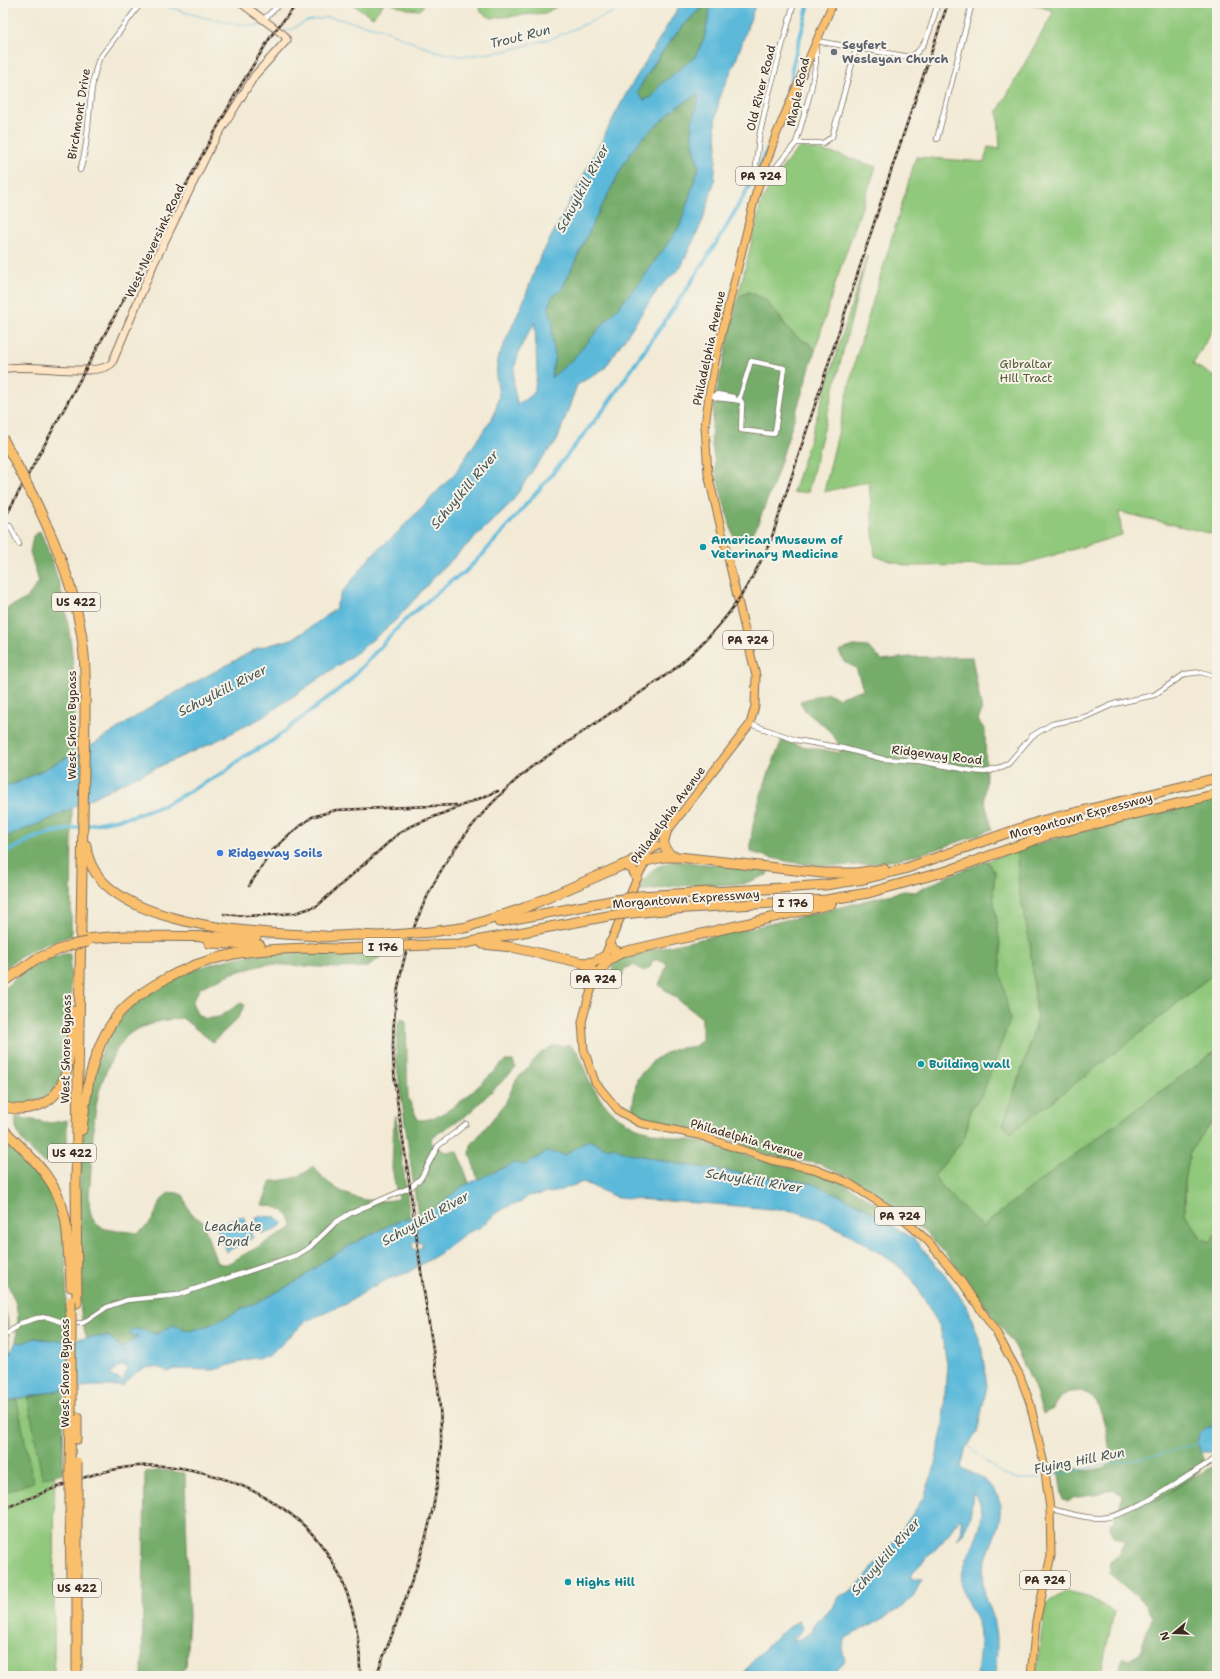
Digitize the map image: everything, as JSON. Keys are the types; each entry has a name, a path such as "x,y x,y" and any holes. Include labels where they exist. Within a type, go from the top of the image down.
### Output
{"highway":[{"name":"West Shore Bypass","path":"3,439 56,558 72,611 80,663 84,790 74,1006 70,1274 74,1302"},
{"name":"West Shore Bypass","path":"3,451 13,464"},
{"name":"West Shore Bypass","path":"71,1676 74,1464 74,1302 82,832 82,718"},
{"name":"Morgantown Expressway","path":"325,936 379,936 430,932 464,928 639,896 824,885 864,879 904,869 1041,821 1174,787 1217,778"},
{"name":"Morgantown Expressway","path":"313,948 339,949 460,944 608,916 632,913 687,908 826,900 875,891 950,870 1046,836 1217,794"},
{"path":"82,832 88,858 99,878 114,893 134,904 176,918 221,927 277,934 325,936"},
{"path":"666,833 663,842 664,849 675,857"},
{"path":"464,928 520,910 623,865 656,846"},
{"path":"646,861 675,857 835,874 886,869 944,854"},
{"path":"623,865 632,868 637,878"},
{"path":"583,963 597,976 610,960 621,953 897,889 950,870"},
{"path":"3,977 34,956 86,940 124,936 325,936"},
{"path":"86,940 132,939 313,948"},
{"path":"610,943 613,950 621,953"},
{"path":"3,982 36,960 71,944"},
{"path":"460,944 497,944 583,963 594,962 605,956"},
{"path":"76,1183 85,1106 92,1067 107,1032 124,1008 140,994 174,974 216,958 261,949 313,948"},
{"path":"3,1106 21,1109 36,1107 49,1100 60,1089 68,1065 74,1006"},
{"path":"3,1129 42,1168 57,1193 65,1218 70,1274"},
{"name":"West Shore Bypass","path":"73,1500 77,1676"}],"main road":[{"name":"Philadelphia Avenue","path":"833,3 760,179 716,357 712,395 705,426 708,474 756,676 755,706 750,724 656,846 637,878 585,1008 582,1022 584,1050 595,1082 613,1105 628,1117 640,1123 698,1134 776,1162 814,1169 836,1177 871,1196 910,1225 927,1240 961,1281 985,1314 1008,1351 1025,1387 1044,1464 1047,1484 1050,1509 1051,1556 1036,1621 1030,1676"}],"street":[{"name":"Birchmont Drive","path":"80,170 86,152 93,80 99,59 141,3"},
{"path":"241,3 263,20 281,3"},
{"name":"Old River Road","path":"760,179 756,165 759,137 768,97 794,3"},
{"path":"816,41 906,58 914,56 923,45 938,3"},
{"path":"937,139 972,3"},
{"name":"West Neversink Road","path":"3,369 27,366 84,371 100,370 112,363 154,263 211,146 254,75 287,40 284,35 263,20"},
{"name":"Maple Road","path":"760,179 766,178 772,173 796,142 811,90 816,62 816,41"},
{"path":"796,142 823,143 832,137 856,49"},
{"path":"712,395 716,398 737,400 742,403 741,430 773,434 775,432 784,368 751,361 737,400"},
{"path":"3,525 10,526 19,544"},
{"name":"Ridgeway Road","path":"750,724 796,740 842,748 883,758 919,761 985,772 1008,764 1032,736 1052,724 1090,715 1114,704 1162,691 1178,677 1190,672 1200,672 1217,677"},
{"path":"3,1336 21,1323 36,1318 47,1318 65,1323 83,1323 107,1307 127,1300 169,1297 190,1292 300,1253 343,1218 371,1203 411,1188 421,1178 438,1146 466,1124"},
{"path":"1050,1509 1088,1518 1114,1516 1142,1503 1217,1458"}],"green space":[{"path":"350,3 384,3 373,17"},
{"path":"389,3 425,3 420,10 408,9"},
{"path":"479,3 564,3 545,13 491,18 481,12"},
{"name":"Gibraltar Hill Tract","path":"1028,3 1217,3 1217,322 1193,364 1217,378 1217,535 1119,512 1122,535 1020,565 907,566 875,556 869,481 824,492 856,358 916,157 984,162 988,147 1000,149 998,111 1054,11"},
{"path":"705,5 710,10 704,39 695,57 661,84 652,97 644,100 637,93 651,70 676,35"},
{"path":"697,94 699,96 692,123 692,137 699,167 680,226 641,281 572,360 551,379 555,356 552,336 553,323 549,308 551,298 562,289 595,219 626,160 641,139 677,107"},
{"path":"801,147 840,155 876,167 836,281 815,351 809,343 801,340 789,330 778,314 749,292 738,297 761,204 771,182"},
{"path":"867,256 808,492 793,493"},
{"path":"749,292 765,299 789,330 801,340 809,343 815,351 774,483 756,528 746,540 738,541 733,535 717,478 711,439 714,403 738,297"},
{"path":"40,531 60,586 66,613 75,696 74,754 17,783 3,786 3,610 26,599 39,582 30,552 33,536"},
{"path":"854,646 868,647 882,660 910,657 972,657 982,711 978,720 985,730 986,778 984,798 992,829 962,841 903,858 844,866 814,865 783,860 751,852 753,825 761,795 782,740 801,746 841,753 837,741 831,733 806,711 800,701 828,693 838,698 863,689 856,668 844,662 839,651"},
{"path":"1217,800 1217,971 1143,1031 1011,1133 1003,1125 1027,1055 1037,1018 1030,943 1019,890 1018,849 1102,826"},
{"path":"72,808 71,936 35,949 18,958 3,970 3,838 48,820"},
{"path":"1018,849 1030,943 1037,1018 1027,1055 1009,1105 1143,1031 1217,971 1217,1050 1047,1175 982,1227 951,1196 934,1176 964,1139 972,1107 982,1095 1001,953 993,894 995,873 987,861"},
{"path":"676,861 767,870 769,874 743,884 676,886 640,891 639,887 654,869"},
{"path":"987,861 995,873 993,894 1001,953 1000,968 1010,1020 983,1093 972,1107 964,1139 934,1176 951,1196 982,1227 1047,1175 1217,1050 1217,1115 1190,1151 1185,1182 1185,1214 1202,1239 1209,1242 1217,1232 1217,1430 1201,1440 1203,1461 1199,1472 1182,1484 1217,1464 1217,1676 1115,1676 1123,1658 1130,1660 1139,1654 1153,1616 1145,1604 1109,1573 1110,1562 1119,1555 1126,1541 1114,1537 1110,1527 1111,1522 1115,1521 1122,1495 1113,1489 1098,1494 1073,1498 1068,1502 1063,1500 1058,1470 1070,1466 1084,1471 1103,1469 1112,1462 1104,1421 1100,1410 1089,1394 1080,1391 1069,1392 1058,1401 1053,1409 1043,1414 1034,1386 1015,1346 953,1262 929,1236 903,1213 850,1177 820,1164 766,1155 732,1140 641,1116 632,1110 637,1078 655,1059 674,1049 695,1046 702,1039 702,1018 659,985 667,965 664,961 653,960 650,967 644,971 634,965 624,969 622,977 613,973 612,966 618,959 629,955 813,914 904,891 915,892 951,875"},
{"path":"266,952 385,953 368,967 338,968 267,964 233,973 201,987 192,1002 197,1014 206,1019 219,1017 241,1003 245,1005 237,1019 213,1042 182,1018 150,1024 132,1032 126,1037 120,1044 110,1063 97,1100 89,1195 92,1218 96,1224 102,1228 138,1233 150,1223 166,1195 176,1193 184,1196 188,1208 192,1214 202,1220 216,1261 221,1264 227,1264 292,1228 289,1217 282,1210 262,1205 271,1181 294,1178 309,1170 313,1166 327,1182 348,1195 373,1201 398,1199 392,1168 394,1120 396,1116 410,1218 402,1219 362,1239 325,1260 301,1279 212,1324 190,1331 173,1325 157,1334 138,1329 139,1337 122,1348 108,1336 88,1339 84,1330 80,1304 80,1176 86,1111 93,1079 103,1050 117,1024 135,1003 149,992 197,968"},
{"path":"70,953 70,1014 63,1068 59,1082 47,1097 40,1101 26,1105 3,1102 3,990 17,976 33,966 51,958"},
{"path":"401,1019 406,1021 408,1098 418,1120 429,1119 453,1107 476,1089 505,1061 513,1061 516,1068 468,1114 431,1138 432,1144 445,1152 458,1151 469,1183 425,1215 418,1216 396,1059 398,1022"},
{"path":"570,1045 578,1052 589,1081 601,1100 618,1117 637,1128 659,1134 711,1144 842,1182 894,1215 889,1222 859,1204 811,1183 678,1164 620,1151 614,1147 606,1148 589,1140 565,1155 547,1152 524,1165 491,1174 478,1180 470,1154 471,1145 505,1104 516,1080 541,1053 553,1046"},
{"path":"1217,1115 1217,1232 1209,1242 1202,1239 1185,1214 1185,1182 1190,1151"},
{"path":"16,1117 51,1123 67,1120 67,1156 58,1155 44,1163 20,1137 17,1131"},
{"path":"3,1136 38,1169 49,1187 57,1207 65,1252 66,1298 64,1341 35,1338 23,1343 16,1342 18,1319 16,1304 3,1273"},
{"path":"3,1304 8,1322 11,1352 3,1355"},
{"path":"55,1367 54,1676 3,1676 3,1380"},
{"path":"64,1389 63,1473 42,1478 28,1398"},
{"path":"17,1400 33,1482 3,1493 3,1402"},
{"path":"160,1470 185,1473 189,1617 186,1667 177,1676 142,1676 145,1473"},
{"path":"1067,1591 1087,1596 1114,1612 1101,1673 1108,1676 1036,1676 1045,1604"}],"water":[{"name":"Schuylkill River","path":"681,3 756,3 735,63 720,95 715,122 717,146 714,183 703,220 681,267 658,289 605,368 577,385 557,441 537,464 511,503 438,573 396,620 359,651 263,717 212,743 122,783 48,820 3,838 3,786 17,783 94,744 157,703 258,648 292,639 310,628 335,609 341,594 373,554 394,536 456,472 494,415 499,396 496,376 498,358 524,300 538,262 626,94","holes":["705,5 710,10 704,39 695,57 661,84 652,97 644,100 637,93 650,70 676,34","697,95 699,96 692,123 692,137 699,167 680,226 641,281 572,360 551,378 555,356 552,336 553,323 549,308 551,298 562,289 595,219 626,160 641,139 677,107","535,323 537,373 534,393 518,404 515,393 514,372 519,351"]},
{"name":"Schuylkill River","path":"588,1140 606,1148 615,1147 620,1151 678,1164 811,1183 859,1204 915,1240 951,1283 968,1309 981,1344 987,1386 977,1433 966,1448 961,1467 982,1479 992,1487 998,1497 1000,1507 998,1526 987,1555 983,1574 983,1588 993,1618 997,1637 995,1676 977,1676 980,1633 977,1621 965,1596 962,1583 964,1566 981,1523 982,1512 980,1502 973,1493 971,1512 965,1530 956,1540 962,1529 961,1520 959,1519 953,1529 935,1550 911,1574 911,1579 922,1579 914,1595 900,1609 846,1638 842,1649 845,1660 833,1676 811,1676 807,1671 800,1676 742,1676 761,1652 774,1639 798,1621 803,1629 793,1640 801,1639 812,1631 815,1623 832,1608 840,1596 847,1593 862,1581 897,1537 924,1497 934,1469 943,1426 947,1363 940,1327 913,1280 895,1263 854,1237 822,1220 794,1211 618,1198 583,1182 555,1192 528,1196 520,1203 511,1205 496,1213 481,1227 466,1233 439,1254 407,1273 388,1279 367,1290 346,1304 306,1321 269,1356 249,1359 214,1370 174,1369 168,1372 155,1367 149,1367 132,1376 123,1386 93,1386 64,1389 3,1402 3,1355 11,1352 16,1342 23,1343 35,1338 57,1341 108,1336 122,1348 138,1337 131,1335 130,1330 138,1329 157,1334 173,1325 190,1331 212,1324 301,1279 325,1260 362,1239 402,1219 425,1215 463,1186 514,1163 524,1165 547,1152 565,1155","holes":["413,1242 423,1243 421,1248 417,1250 412,1248","122,1365 127,1369 123,1381 111,1376 110,1374"]},
{"name":"Leachate Pond","path":"260,1216 277,1217 282,1223 273,1231 261,1233 257,1226 256,1218"},
{"name":"Leachate Pond","path":"237,1217 244,1217 253,1238 226,1252 216,1226"},
{"path":"1217,1423 1217,1451 1201,1451 1197,1443 1199,1433"}],"waterway":[{"name":"Trout Run","path":"157,3 183,12 224,22 252,26 266,26"},
{"name":"Trout Run","path":"284,31 290,30 307,21 329,17 382,29 439,52 459,56 475,55 505,51 553,38 611,13 629,3"},
{"path":"780,119 792,77 792,68 809,3"},
{"path":"3,854 31,839 49,833 133,816 166,804 223,773 245,756 272,741 348,682 404,621 451,581 464,573 484,553 549,478 605,408 688,287 722,234 750,185 768,149"},
{"name":"Flying Hill Run","path":"1049,1476 1162,1454 1198,1443"},
{"name":"Flying Hill Run","path":"967,1444 992,1466 1008,1476 1018,1479 1042,1477"}],"railway":[{"path":"3,521 236,93 273,33 298,3"},
{"path":"376,1676 408,1591 427,1533 439,1474 441,1444 440,1409 436,1374 393,1062 396,1004 403,964 414,927 430,891 450,857 473,825 500,795 530,768 672,671 718,627 730,612 751,579 771,540 893,165 948,3"},
{"path":"224,914 246,916 295,913 317,906 398,834 409,827 498,791"},
{"path":"249,886 271,852 291,833 312,817 336,810 456,805"},
{"path":"3,1509 86,1477 120,1468 138,1466 163,1466 189,1469 216,1476 242,1486 267,1498 289,1513 309,1531 325,1550 334,1564 347,1594 356,1626 360,1659 360,1676"}],"place":[{"name":"Seyfert Wesleyan Church","path":"834,52"},
{"name":"American Museum of Veterinary Medicine","path":"703,547"},
{"name":"Ridgeway Soils","path":"220,853"},
{"name":"Building wall","path":"921,1064"},
{"name":"Highs Hill","path":"568,1582"}]}
